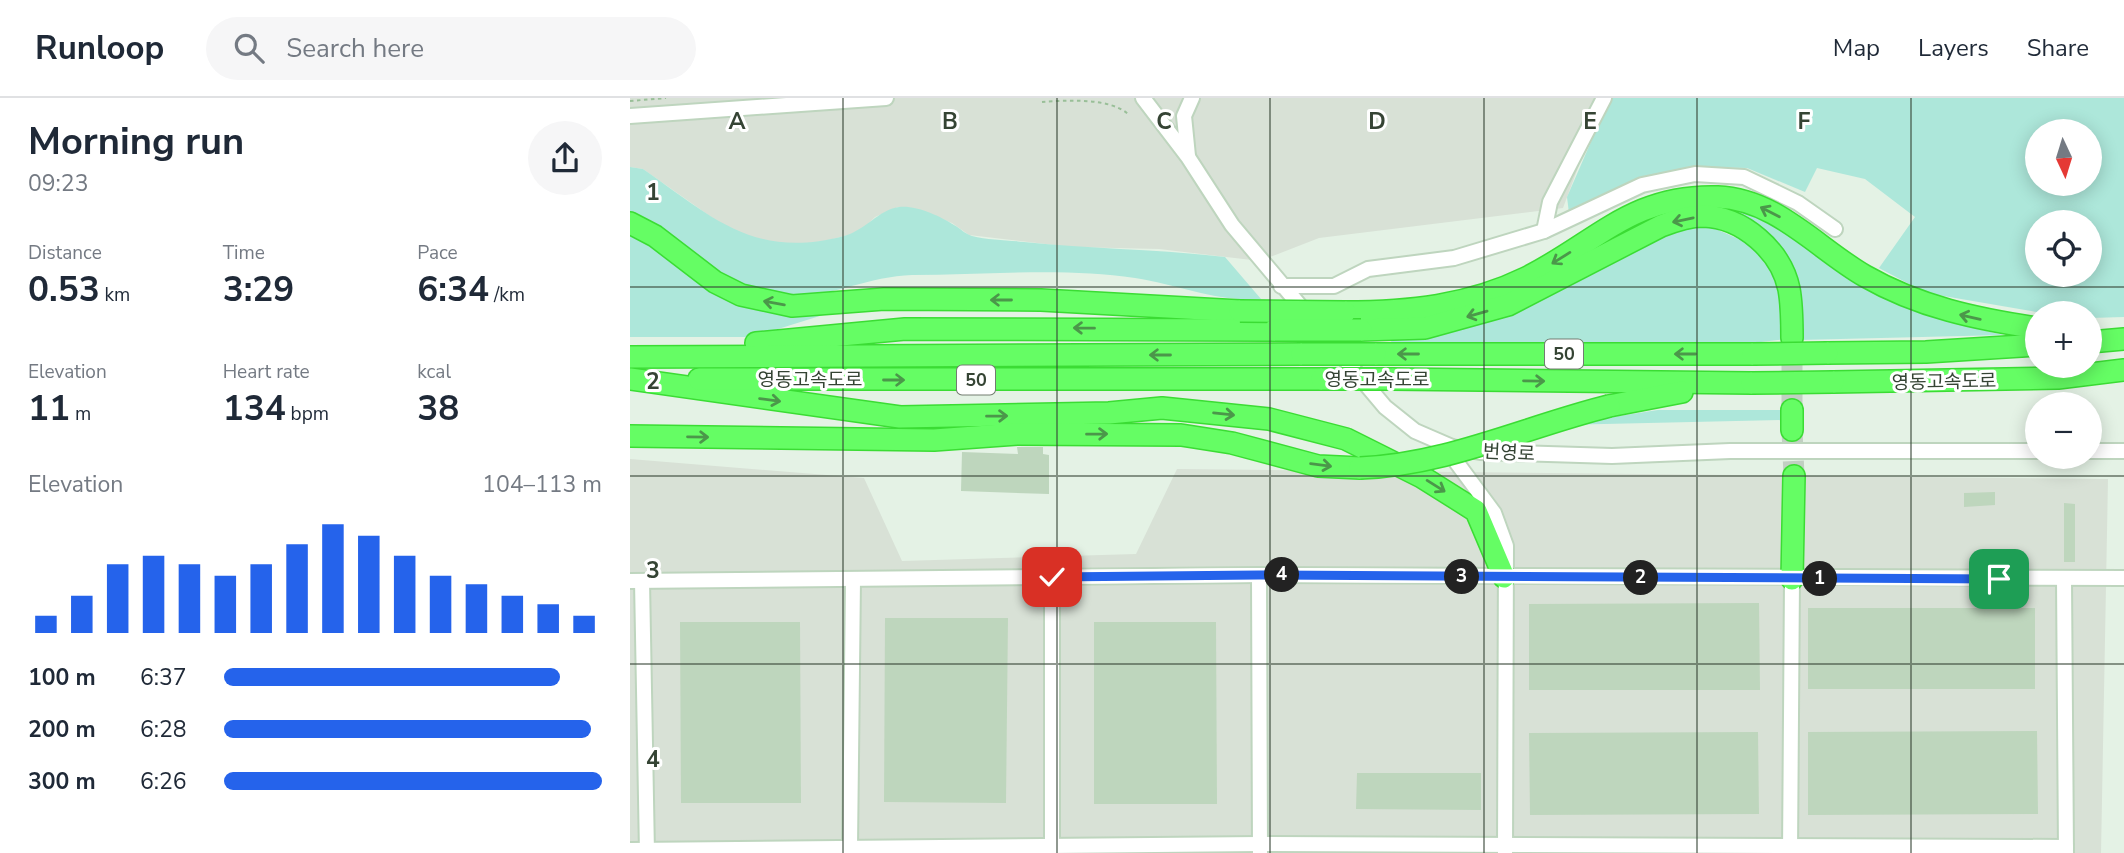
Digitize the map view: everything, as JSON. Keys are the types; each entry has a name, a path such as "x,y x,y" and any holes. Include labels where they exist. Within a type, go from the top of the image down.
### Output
{"highway":[{"path":"630,223 655,236 715,282 741,295 792,306 884,299 1041,300 1240,311 1345,312 1418,309 1461,302 1524,279 1556,262 1626,215 1652,204 1696,197 1721,197 1748,202 1778,216 1866,276 1922,303 1968,317 2025,326"},
{"path":"630,356 905,329 1425,328 1508,305 1661,226 1682,218 1704,216 1741,228 1766,244 1781,267 1789,288 1793,338"},
{"name":"영동고속도로","path":"630,356 1753,354 1926,352 2025,346"},
{"name":"영동고속도로","path":"630,379 1392,379 1742,383 2032,379 2124,370"},
{"path":"630,379 900,417 1109,413 1162,408 1269,419 1346,439 1422,477 1476,512 1504,577"},
{"path":"630,436 934,440 1017,434 1181,435 1232,443 1318,466 1398,467 1433,461 1560,419 1609,406 1742,383"},
{"path":"1792,579 1794,476"}],"street":[{"path":"630,116 821,100 886,98"},
{"name":"번영로","path":"1143,98 1188,158 1232,225 1385,407 1415,431 1452,447 1480,452 1612,456 1730,451 2025,452"},
{"path":"1188,158 1184,116 1192,98"},
{"path":"1545,231 1550,202 1604,98"},
{"path":"1281,286 1334,286 1368,269 1454,258 1545,231 1642,185 1695,174 1744,177 1798,203 1835,229"},
{"path":"1452,447 1457,463 1500,525 1506,547 1505,848"},
{"path":"2102,451 2124,451"},
{"path":"1259,575 1260,849"},
{"path":"648,851 636,581 1259,575 1792,579 2124,578"},
{"path":"1052,577 1052,846"},
{"path":"850,848 853,579"},
{"path":"1790,849 1792,579"},
{"path":"630,850 1052,846 1260,849 2066,850 2064,579"}],"path":[{"path":"630,101 666,98"},
{"path":"1042,102 1099,99 1117,102 1128,114"}],"shaded area":[{"path":"630,98 1604,98 1563,208 1319,238 1260,261 1159,249 1071,247 969,235 952,223 920,210 898,207 875,217 860,232 825,241 794,245 757,239 724,226 643,169 630,167"},
{"path":"1610,98 2124,98 2124,317 2102,318 2102,301 2025,301 2025,310 1926,293 1879,268 1915,217 1865,179 1817,168 1805,192 1747,168 1693,167 1637,178 1569,213 1567,197"},
{"path":"630,167 643,169 713,218 759,238 784,242 812,242 844,236 885,212 906,207 928,212 969,235 984,238 1225,257 1261,299 1213,296 1135,278 1052,272 912,275 874,280 798,297 760,294 724,280 676,249 630,213"},
{"path":"1729,208 1766,222 1846,275 1897,302 1949,321 2004,335 1799,340 1795,280 1727,216"},
{"path":"1687,226 1709,226 1759,248 1783,288 1785,339 1761,342 1391,343 1392,338"},
{"path":"630,233 778,311 823,315 752,337 630,337"},
{"path":"1658,410 1784,410 1784,420 1560,425"},
{"path":"630,459 864,478 902,561 1136,554 1177,469 2108,479 2101,853 630,853"}],"building":[{"path":"1017,447 1043,447 1043,454 1049,455 1049,494 961,491 962,452 1018,454"},
{"path":"1995,492 1995,505 1964,507 1964,493"},
{"path":"2064,503 2075,504 2075,562 2064,562"},
{"path":"1759,603 1760,690 1529,690 1529,604"},
{"path":"1808,608 2035,608 2035,689 1808,689"},
{"path":"885,618 1008,618 1006,803 884,802"},
{"path":"680,622 800,622 801,803 681,803"},
{"path":"1094,622 1216,622 1217,804 1094,804"},
{"path":"2037,731 2038,814 1808,815 1808,732"},
{"path":"1758,732 1759,814 1530,815 1529,733"},
{"path":"1357,773 1481,773 1481,810 1356,809"}],"tunnel":[{"path":"1792,338 1792,410"},
{"path":"1792,430 1794,476"}],"route":[{"path":"1052,577 1259,575 1999,579"}]}
